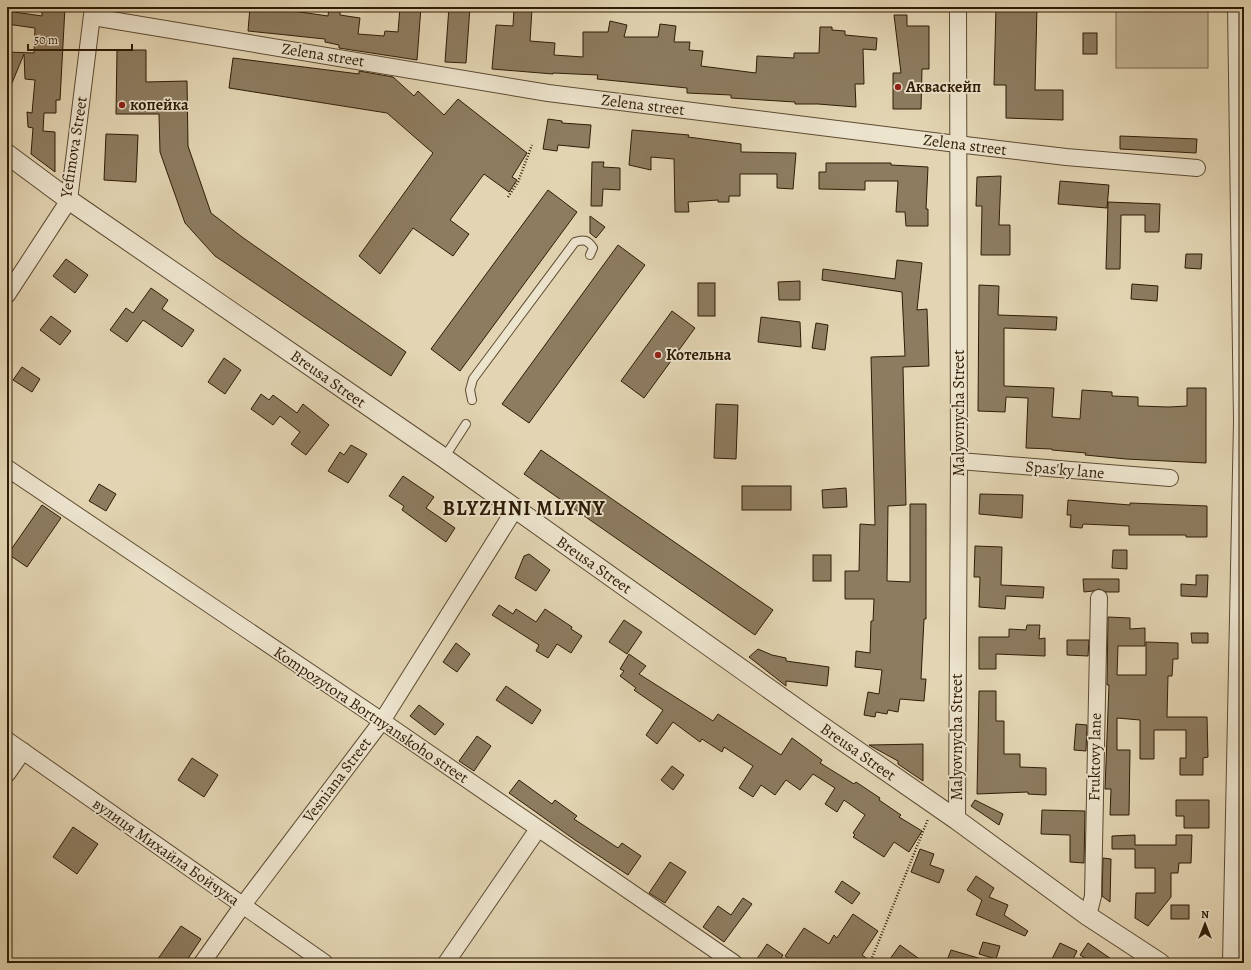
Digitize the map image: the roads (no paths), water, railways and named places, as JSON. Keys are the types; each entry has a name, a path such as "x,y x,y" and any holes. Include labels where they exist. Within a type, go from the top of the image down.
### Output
{"street":[{"name":"Malyovnycha Street","path":"957,820 959,461 957,144 958,7"},
{"path":"1231,963 1242,421 1236,7"},
{"name":"Zelena street","path":"93,12 548,93 1066,157 1197,168"},
{"name":"Yefimova Street","path":"7,295 69,200 93,12"},
{"name":"Breusa Street","path":"7,154 69,200 444,458 514,509 935,804 1088,916 1160,963"},
{"name":"Spas'ky lane","path":"959,461 1170,478"},
{"name":"Kompozytora Bortnyanskoho street","path":"7,468 382,721 734,963"},
{"name":"Vesniana Street","path":"202,963 243,905 382,721 514,509"},
{"name":"Fruktovy lane","path":"1088,916 1093,896 1098,598"},
{"name":"вулиця Михайла Бойчука","path":"7,740 325,963"},
{"path":"7,774 23,751"},
{"path":"446,963 538,829"}],"lane":[{"path":"472,400 470,390 473,380 575,242 582,239 590,242 593,248 590,255"},
{"path":"444,458 466,424"}],"place":[{"name":"Акваскейп","path":"898,87"},
{"name":"копейка","path":"122,105"},
{"name":"Котельна","path":"658,355"}],"district":[{"name":"BLYZHNI MLYNY","path":"524,508"}]}
